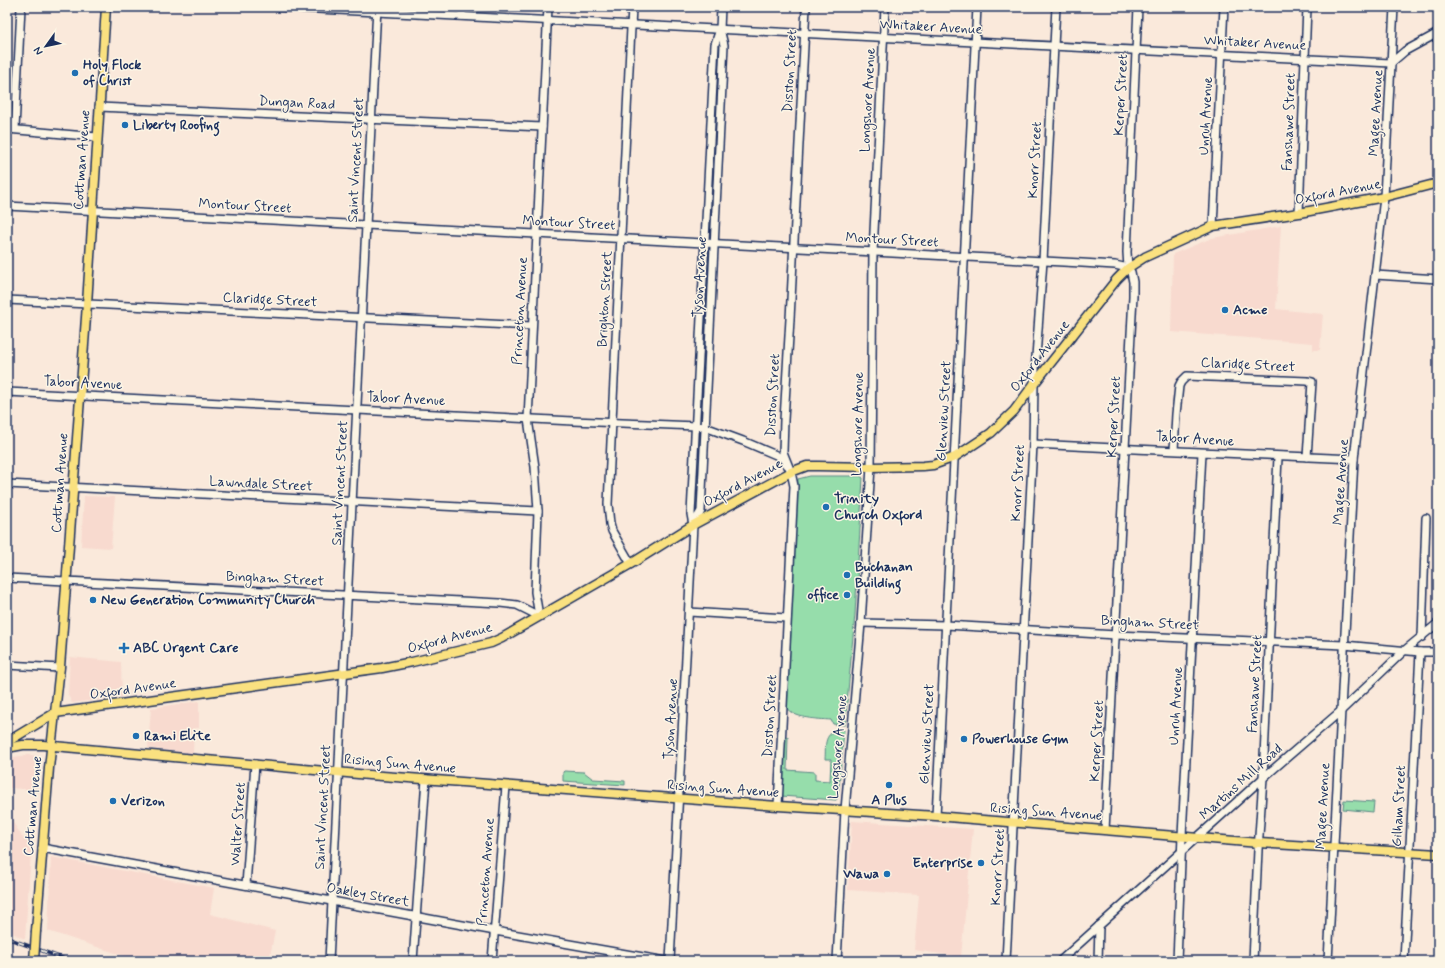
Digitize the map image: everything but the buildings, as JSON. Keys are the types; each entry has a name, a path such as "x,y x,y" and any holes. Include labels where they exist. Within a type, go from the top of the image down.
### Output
{"main road":[{"name":"Cottman Avenue","path":"34,961 42,848 60,668 87,304 106,7"},
{"name":"Oxford Avenue","path":"7,742 56,713 412,662 487,644 502,638 630,564 693,525 791,472 807,466 871,467 933,465 955,457 991,433 1014,411 1117,279 1128,268 1145,257 1213,226 1299,213 1384,197 1438,183"},
{"name":"Rising Sun Avenue","path":"7,748 23,744 52,746 506,786 936,816 1259,843 1438,854"}],"street":[{"path":"15,129 21,7"},
{"name":"Whitaker Avenue","path":"278,7 377,10 548,21 1391,63"},
{"path":"462,7 462,16"},
{"name":"Princeton Avenue","path":"539,616 535,592 538,511 535,467 528,419 548,7"},
{"name":"Brighton Street","path":"630,564 612,531 608,504 611,422 622,239 632,7"},
{"name":"Tyson Avenue","path":"670,961 680,798 693,525 691,514 715,44 720,29 721,7"},
{"name":"Disston Street","path":"778,806 794,486 791,472 783,452 784,420 806,7"},
{"name":"Longshore Avenue","path":"837,961 845,810 861,623 871,467 873,252 886,7"},
{"name":"Glenview Street","path":"936,816 978,7"},
{"name":"Knorr Street","path":"1006,961 1034,444 1034,384 1043,261 1056,7"},
{"name":"Kerper Street","path":"1105,830 1133,296 1133,282 1131,272 1128,268 1127,252 1138,7"},
{"name":"Unruh Avenue","path":"1213,226 1224,7"},
{"name":"Fanshawe Street","path":"1299,213 1307,7"},
{"name":"Magee Avenue","path":"1328,961 1354,459 1384,197 1394,7"},
{"name":"Saint Vincent Street","path":"329,961 377,10"},
{"name":"Tyson Avenue","path":"693,525 701,511 724,45 720,29"},
{"path":"1391,63 1405,51 1438,33"},
{"name":"Dungan Road","path":"99,107 542,127"},
{"path":"7,129 97,137"},
{"path":"710,138 720,138"},
{"name":"Montour Street","path":"7,206 1043,261 1115,265 1128,268"},
{"path":"1375,275 1438,279"},
{"name":"Claridge Street","path":"7,300 532,326"},
{"path":"700,335 709,335"},
{"name":"Claridge Street","path":"1174,450 1178,390 1180,382 1184,379 1192,376 1312,382 1307,457"},
{"name":"Tabor Avenue","path":"7,392 528,419 696,426 705,427 776,455 783,459 791,472"},
{"name":"Tabor Avenue","path":"1034,444 1174,450 1278,457 1354,459"},
{"name":"Unruh Avenue","path":"1177,961 1181,854 1202,453"},
{"name":"Fanshawe Street","path":"1253,961 1278,457"},
{"name":"Lawndale Street","path":"7,484 538,511"},
{"path":"1422,637 1426,518"},
{"name":"Bingham Street","path":"7,578 517,605 539,616"},
{"path":"689,612 787,618"},
{"name":"Bingham Street","path":"861,623 1344,645 1420,652 1438,652"},
{"name":"Martins Mill Road","path":"1060,961 1181,854 1263,778 1342,710 1405,650 1438,623"},
{"name":"Gilham Street","path":"1404,961 1420,652"},
{"path":"7,665 60,668"},
{"name":"Walter Street","path":"246,885 255,764"},
{"path":"413,961 426,779"},
{"name":"Princeton Avenue","path":"492,961 506,786"},
{"name":"Oakley Street","path":"42,848 331,902 666,961"},
{"path":"1098,961 1100,926"}],"shaded area":[{"path":"1281,226 1276,309 1323,314 1320,350 1313,350 1313,343 1171,332 1173,254 1212,238"},
{"path":"84,496 115,497 111,548 81,546"},
{"path":"70,657 121,662 122,697 72,703 68,695"},
{"path":"199,701 199,728 194,728 193,754 148,748 151,708"},
{"path":"28,755 38,756 36,790 10,788 7,796 7,758"},
{"path":"7,813 23,838 32,838 25,939 7,931"},
{"path":"852,821 973,829 961,957 914,950 919,895 848,890"},
{"path":"51,857 214,888 210,914 275,931 269,961 140,961 48,931"}],"green space":[{"path":"810,476 860,476 863,478 855,614 845,725 833,724 831,720 813,719 800,716 789,711 786,707 798,479"},
{"path":"838,730 844,730 838,798 836,800 781,796 784,736 788,737 787,770 815,772 815,780 830,781 831,759 825,759 826,741 830,734"},
{"path":"564,771 584,772 593,779 625,781 625,785 563,781"},
{"path":"1344,800 1374,802 1373,812 1343,809"}],"railway":[{"path":"7,938 70,961"}],"place":[{"name":"Holy Flock of Christ","path":"75,73"},
{"name":"Liberty Roofing","path":"125,125"},
{"name":"Acme","path":"1225,310"},
{"name":"Trinity Church Oxford","path":"826,507"},
{"name":"Buchanan Building","path":"847,575"},
{"name":"office","path":"847,595"},
{"name":"New Generation Community Church","path":"93,600"},
{"name":"ABC Urgent Care","path":"124,648"},
{"name":"Rami Elite","path":"136,736"},
{"name":"Powerhouse Gym","path":"964,739"},
{"name":"A Plus","path":"889,785"},
{"name":"Verizon","path":"113,801"},
{"name":"Enterprise","path":"981,863"},
{"name":"Wawa","path":"887,874"}]}
